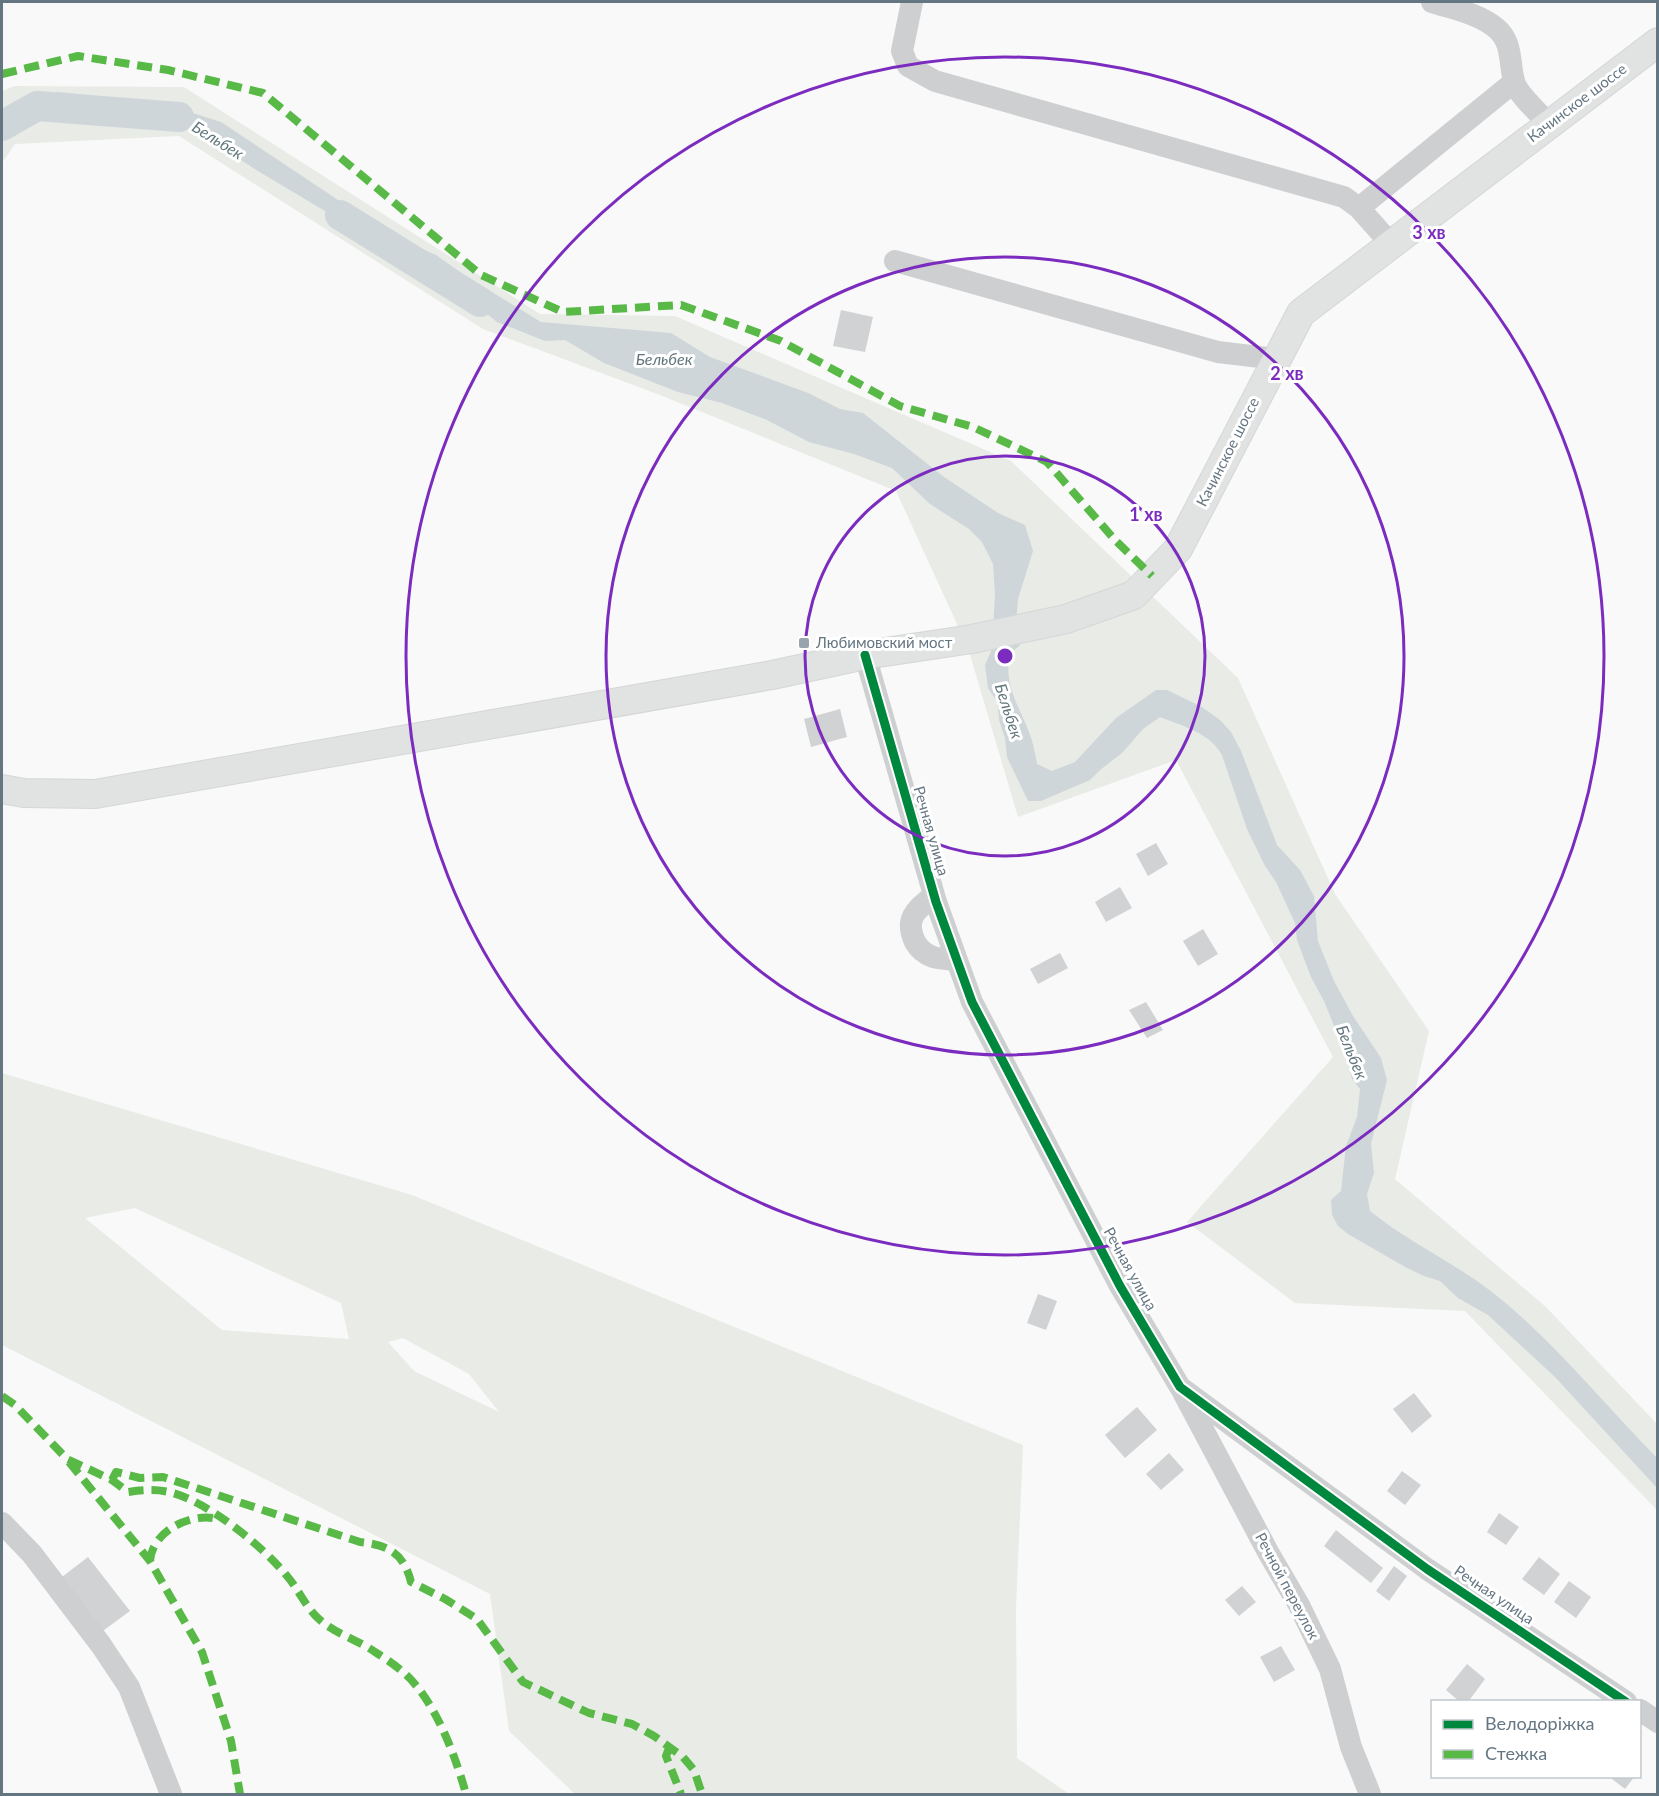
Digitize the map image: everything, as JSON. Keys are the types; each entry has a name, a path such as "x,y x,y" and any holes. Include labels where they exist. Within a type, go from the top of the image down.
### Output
{"main road":[{"name":"Качинское шоссе","path":"2,789 24,793 96,794 772,675 865,656 972,639 1065,618 1134,596 1178,549 1301,313 1658,42"}],"street":[{"path":"912,2 902,51 908,66 935,81 1344,197 1359,208 1391,244"},
{"path":"1432,2 1480,18 1498,30 1508,45 1514,82 1549,124"},
{"path":"1359,208 1514,82"},
{"path":"895,261 1218,352 1276,359"},
{"name":"Речная улица","path":"865,656 934,895 972,1002 1120,1286 1180,1387 1427,1569 1624,1700"},
{"path":"934,895 919,907 910,930 919,949 933,957 956,960"},
{"name":"Речной переулок","path":"1180,1387 1268,1552 1299,1605 1330,1669 1351,1747 1370,1794"},
{"path":"2,1523 32,1554 101,1645 129,1687 171,1794"},
{"path":"1641,1711 1658,1722"}],"shaded area":[{"path":"14,86 184,87 540,314 675,316 1011,461 1238,678 1335,894 1429,1031 1395,1179 1546,1307 1657,1424 1657,1510 1465,1311 1295,1303 1187,1222 1333,1057 1176,760 1018,817 968,648 896,491 660,395 483,329 179,136 15,144 2,163 2,91"},
{"path":"2,1073 412,1195 1023,1445 1016,1608 1017,1758 1069,1794 575,1794 509,1731 490,1594 2,1345","holes":["135,1208 341,1303 349,1339 222,1330 85,1218","403,1338 469,1374 499,1412 414,1371 388,1342"]}],"water":[{"name":"Бельбек","path":"58,92 154,102 221,122 395,238 436,255 541,322 671,333 710,357 808,393 840,409 863,413 944,477 998,513 1025,525 1033,551 1018,599 1016,622 1020,645 1009,655 1008,666 1010,686 1030,736 1037,764 1052,771 1075,762 1116,718 1156,690 1167,690 1202,707 1220,720 1231,732 1241,751 1277,845 1300,870 1314,896 1318,941 1334,981 1353,1016 1381,1058 1387,1080 1371,1144 1374,1173 1367,1194 1370,1211 1400,1233 1477,1281 1536,1330 1657,1458 1657,1488 1555,1377 1488,1315 1458,1298 1440,1281 1407,1268 1338,1226 1332,1215 1331,1200 1341,1191 1346,1146 1357,1117 1360,1089 1352,1079 1346,1056 1324,1001 1311,977 1297,940 1295,923 1247,829 1222,755 1217,747 1195,731 1160,717 1143,729 1122,753 1090,780 1041,801 1028,801 1007,757 1005,738 999,720 998,703 988,688 985,665 992,649 995,594 993,564 982,542 969,529 930,504 892,468 854,454 809,442 765,419 722,403 678,392 604,363 565,340 545,341 497,322 448,282 375,237 325,211 258,171 210,140 182,118 163,125 137,114 58,108 37,111 2,132 2,115"}],"building":[{"path":"841,310 873,317 865,352 833,346"},
{"path":"840,709 847,737 811,747 804,719"},
{"path":"1156,843 1168,864 1148,876 1136,854"},
{"path":"1120,887 1132,908 1106,922 1095,902"},
{"path":"1203,929 1218,954 1198,966 1183,941"},
{"path":"1060,953 1068,968 1038,984 1030,969"},
{"path":"1146,1002 1163,1030 1147,1038 1129,1010"},
{"path":"1038,1294 1057,1301 1046,1330 1027,1323"},
{"path":"1414,1393 1432,1416 1412,1433 1393,1409"},
{"path":"1137,1407 1157,1430 1125,1458 1105,1435"},
{"path":"1169,1453 1184,1470 1161,1490 1146,1474"},
{"path":"1402,1471 1421,1485 1405,1505 1387,1491"},
{"path":"1499,1513 1519,1527 1506,1545 1487,1532"},
{"path":"1336,1530 1383,1568 1371,1583 1324,1546"},
{"path":"88,1557 130,1611 100,1633 58,1580"},
{"path":"1539,1557 1560,1574 1544,1595 1522,1579"},
{"path":"1394,1566 1407,1576 1389,1601 1376,1591"},
{"path":"1569,1581 1591,1597 1576,1618 1554,1602"},
{"path":"1242,1586 1256,1602 1239,1616 1225,1600"},
{"path":"1281,1646 1295,1670 1274,1682 1260,1657"},
{"path":"1467,1664 1485,1679 1469,1700 1458,1700 1446,1690"},
{"path":"1612,1778 1633,1778 1625,1789"}],"waterway":[{"name":"Бельбек","path":"2,126 37,106 179,117"},
{"name":"Бельбек","path":"340,215 480,302"}],"marked path":[{"path":"2,74 78,56 168,70 263,93 481,275 563,312 681,305 781,341 900,406 973,427 1047,462 1115,540 1152,576"},
{"path":"2,1396 15,1405 67,1459 112,1480 128,1492 159,1490 200,1504 249,1539 277,1564 320,1620 385,1659 414,1683 439,1721 466,1794"},
{"path":"69,1462 150,1561 202,1652 231,1741 240,1794"},
{"path":"112,1480 116,1472 140,1478 163,1477 387,1549 404,1564 411,1582 477,1619 523,1682 589,1713 632,1724 654,1736 683,1757 694,1770 702,1794"},
{"path":"150,1561 152,1550 158,1541 175,1526 196,1518 218,1519"},
{"path":"669,1748 666,1756 681,1794"}],"cycle path":[{"path":"865,655 936,902 972,1002 1120,1286 1180,1387 1427,1569 1623,1700"}],"place":[{"name":"Любимовский мост","path":"804,643"}]}
